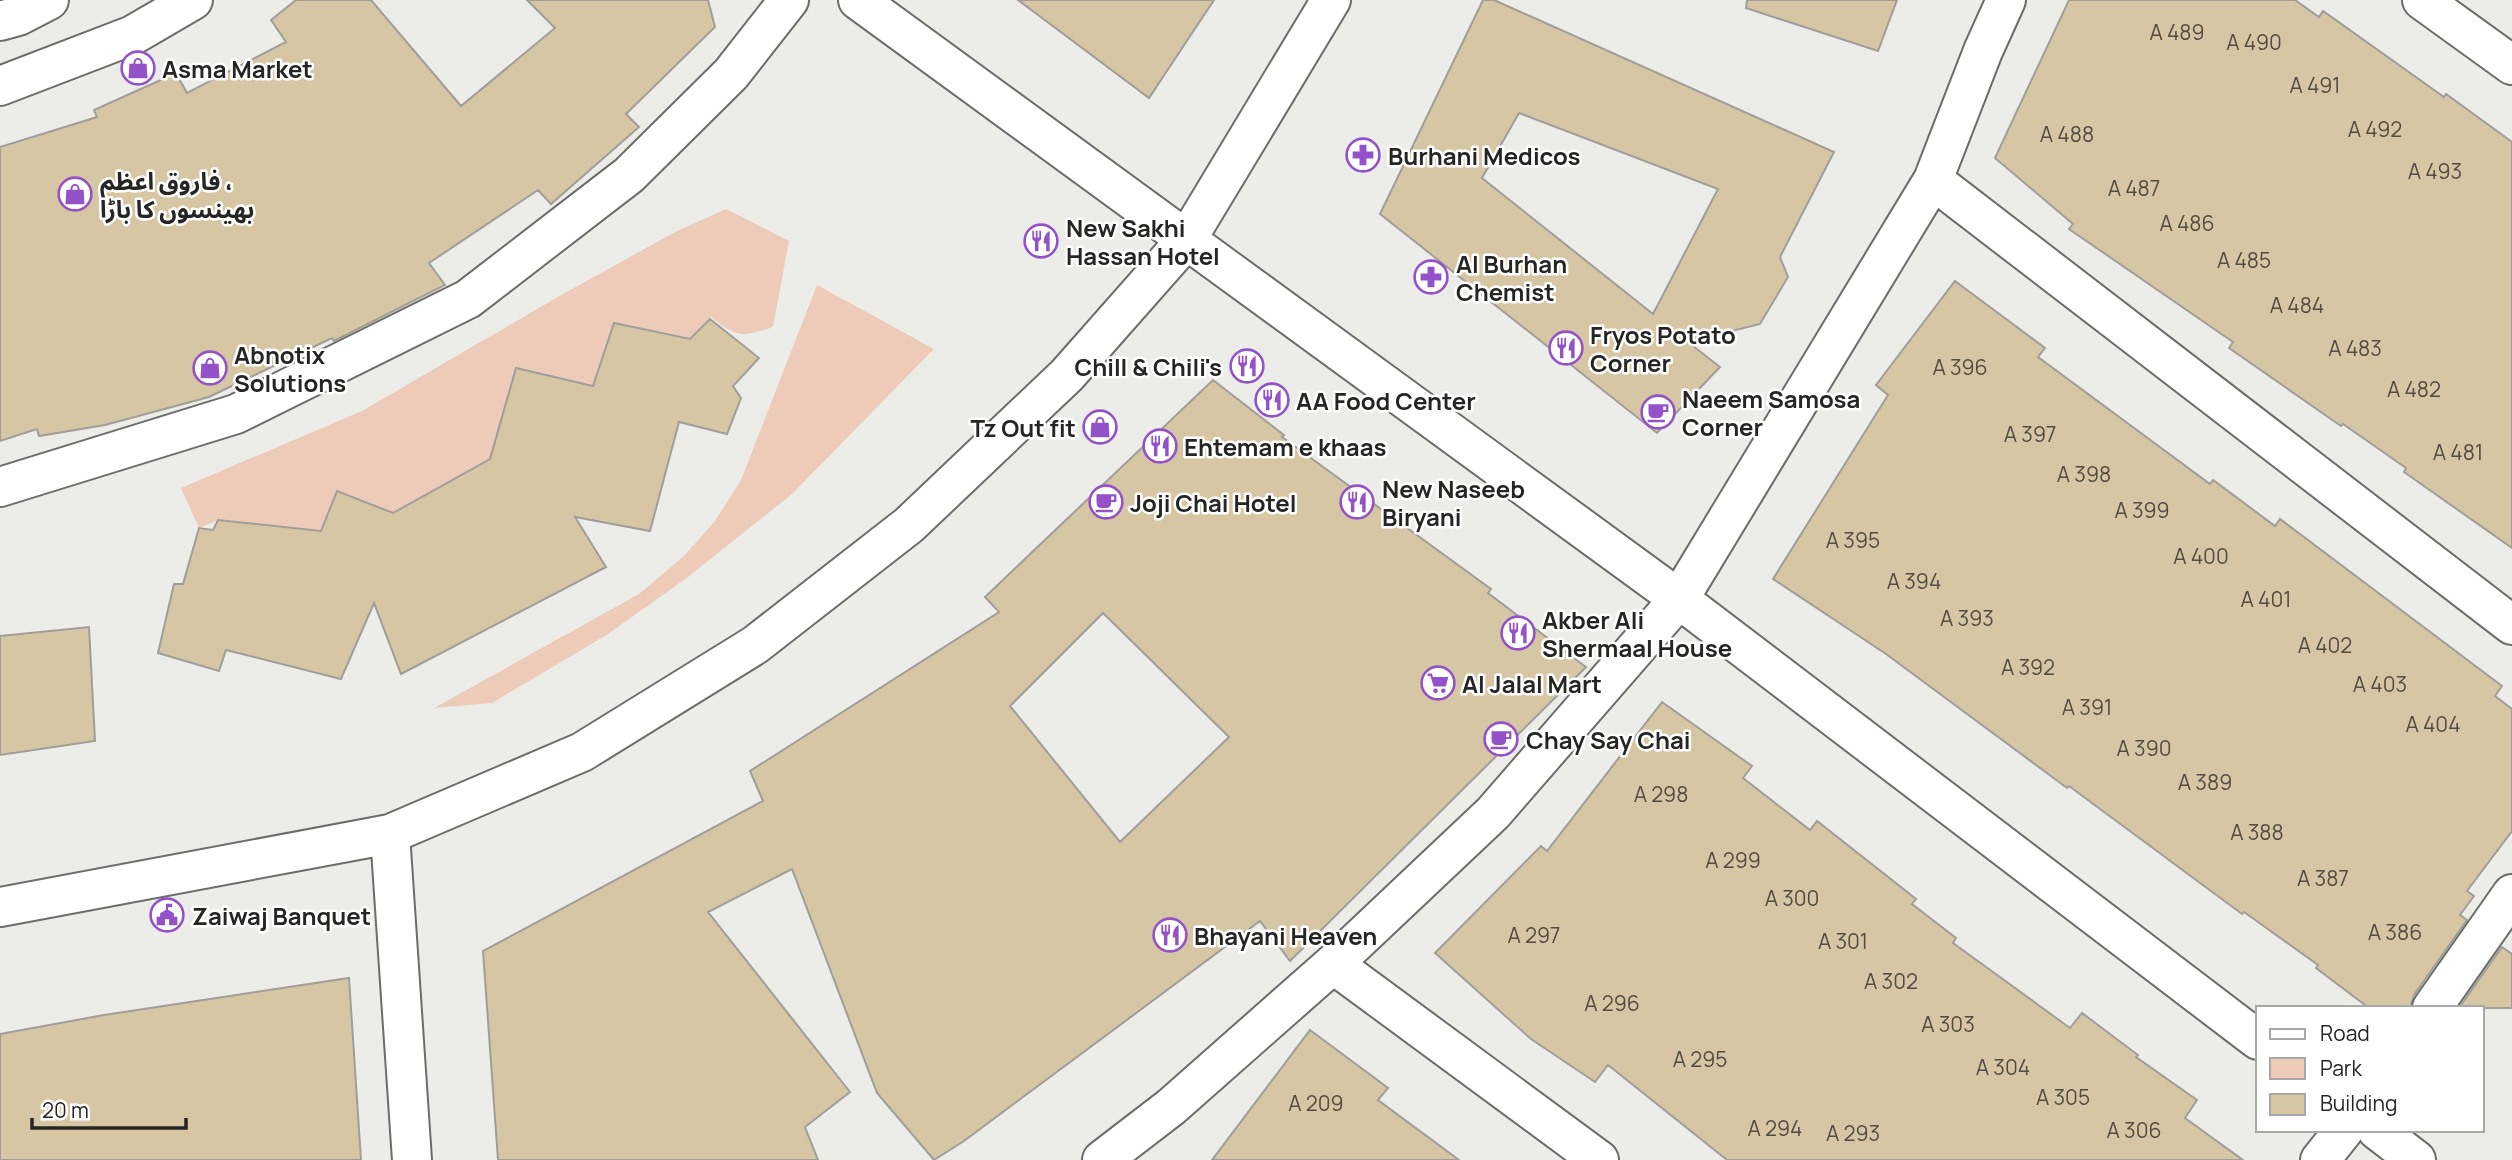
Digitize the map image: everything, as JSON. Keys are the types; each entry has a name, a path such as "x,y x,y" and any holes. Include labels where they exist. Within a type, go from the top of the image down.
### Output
{"street":[{"path":"0,21 18,16 49,0"},
{"path":"0,86 133,35 193,0"},
{"path":"0,487 236,414 468,299 629,175 731,74 789,0"},
{"path":"858,0 1679,599 2256,1038"},
{"path":"0,907 390,834 582,752 754,645 909,525 1067,374 1187,239 1331,0"},
{"path":"1102,1160 1171,1107 1333,964 1493,813 1679,599 1933,180 1983,51 2006,0"},
{"path":"2422,0 2512,65"},
{"path":"1933,180 2512,625"},
{"path":"390,834 412,1160"},
{"path":"2433,1006 2512,894"},
{"path":"1333,964 1599,1160"},
{"path":"2320,1160 2342,1132"},
{"path":"2379,1132 2416,1160"}],"green space":[{"path":"726,209 789,241 773,327 740,334 711,317 689,339 615,323 593,386 516,368 486,472 471,469 391,514 337,492 321,531 218,520 199,528 181,488 362,411 563,294 675,232"},
{"path":"817,285 934,349 792,494 688,577 608,634 492,703 434,708 639,594 684,556 715,521 741,480"}],"building":[{"path":"296,0 371,0 461,106 555,28 527,0 708,0 715,27 626,114 639,127 551,204 538,190 429,263 445,285 334,341 332,338 209,397 105,425 39,436 37,429 0,441 0,147 97,117 94,110 176,73 187,93 286,42 271,20"},
{"path":"1018,0 1214,0 1149,98"},
{"path":"1483,0 1494,0 1834,152 1780,257 1788,277 1760,324 1688,342 1720,367 1657,433 1380,214","holes":["1519,113 1718,189 1653,314 1482,178"]},
{"path":"1747,0 1897,0 1878,51 1746,8"},
{"path":"2069,0 2295,0 2319,17 2323,11 2512,142 2512,548 2404,472 2406,468 2229,348 2233,342 2069,229 2073,224 1995,158"},
{"path":"1955,281 2045,348 2038,357 2210,484 2213,480 2275,526 2280,519 2502,686 2495,696 2512,709 2512,831 2467,891 2474,896 2460,915 2467,920 2414,995 2411,1006 2366,1006 2316,968 2318,965 2244,912 2242,914 1886,654 1773,579 1888,395 1876,385"},
{"path":"710,319 759,358 733,386 741,398 727,434 679,422 650,531 575,517 606,567 401,674 374,603 341,679 226,650 219,671 158,653 174,584 183,584 199,528 213,530 218,520 321,531 337,491 393,513 490,459 516,368 593,386 614,323 690,339"},
{"path":"1213,380 1284,435 1282,437 1491,589 1488,593 1586,667 1290,961 1260,921 964,1141 934,1160 877,1093 792,869 708,912 850,1092 805,1127 818,1160 498,1160 483,951 763,801 750,771 999,612 985,597","holes":["1103,613 1229,737 1120,842 1010,706"]},
{"path":"89,627 95,741 0,755 0,636"},
{"path":"1662,702 1752,766 1743,778 1810,830 1817,821 1916,899 1912,904 1956,938 1953,943 2070,1028 2082,1013 2138,1055 2136,1057 2197,1100 2185,1118 2243,1160 1727,1160 1608,1065 1595,1082 1531,1039 1435,953 1541,846 1547,851"},
{"path":"2502,947 2512,954 2512,1008 2460,1006"},
{"path":"349,978 361,1160 0,1160 0,1034 104,1015"},
{"path":"1310,1030 1388,1088 1378,1100 1459,1160 1212,1160"}],"place":[{"name":"Asma Market","path":"138,68"},
{"name":"Burhani Medicos","path":"1363,155"},
{"name":"فاروق اعظم ، بھینسوں کا باڑا","path":"75,194"},
{"name":"New Sakhi Hassan Hotel","path":"1041,241"},
{"name":"Al Burhan Chemist","path":"1431,277"},
{"name":"Fryos Potato Corner","path":"1566,348"},
{"name":"Chill & Chili's","path":"1247,366"},
{"name":"Abnotix Solutions","path":"210,368"},
{"name":"AA Food Center","path":"1272,400"},
{"name":"Naeem Samosa Corner","path":"1658,412"},
{"name":"Tz Out fit","path":"1100,427"},
{"name":"Ehtemam e khaas","path":"1160,446"},
{"name":"Joji Chai Hotel","path":"1106,502"},
{"name":"New Naseeb Biryani","path":"1357,502"},
{"name":"Akber Ali Shermaal House","path":"1518,633"},
{"name":"Al Jalal Mart","path":"1438,683"},
{"name":"Chay Say Chai","path":"1501,739"},
{"name":"Zaiwaj Banquet","path":"167,915"},
{"name":"Bhayani Heaven","path":"1170,935"}]}
